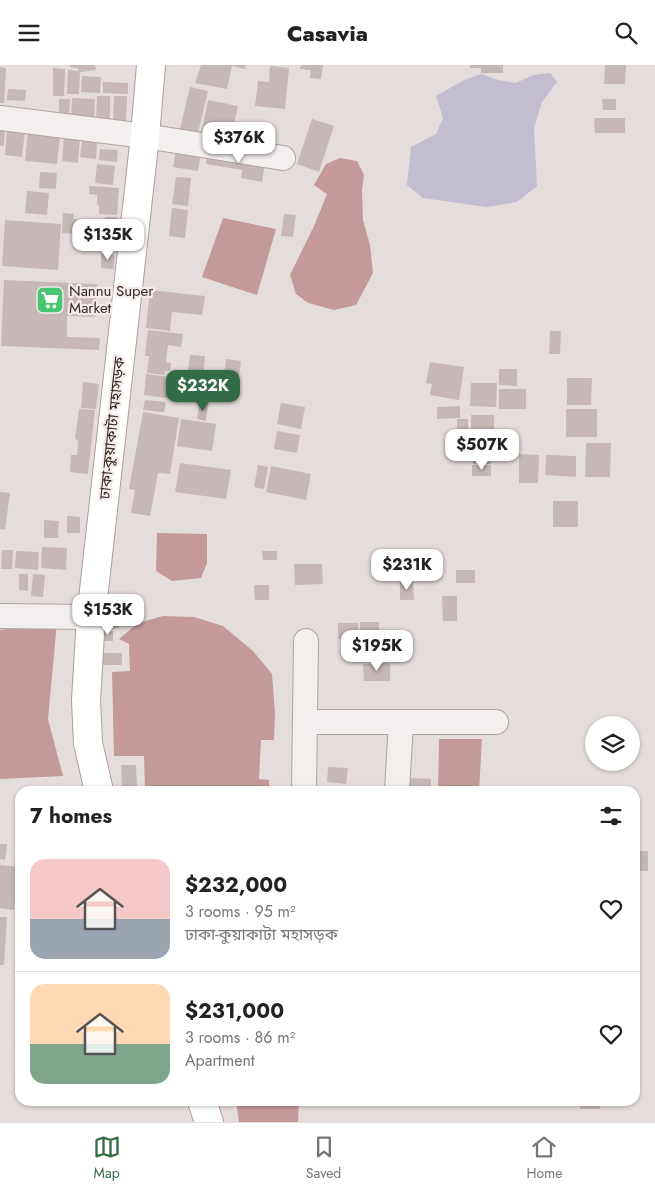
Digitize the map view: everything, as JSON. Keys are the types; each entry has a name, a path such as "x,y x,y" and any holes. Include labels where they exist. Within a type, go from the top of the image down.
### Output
{"main road":[{"name":"ঢাকা-কুয়াকাটা মহাসড়ক","path":"98,786 88,743 86,700 91,617 145,136 151,65"},
{"path":"204,1106 209,1122"}],"street":[{"path":"0,118 145,136 283,158"},
{"path":"0,616 91,617"},
{"path":"304,786 306,641"},
{"path":"306,722 496,722"},
{"path":"398,786 401,722"}],"shaded area":[{"path":"550,73 557,82 542,102 534,128 537,186 517,202 486,207 423,198 407,185 411,147 436,134 443,118 436,96 464,80 481,74 498,80 516,83 533,75"},
{"path":"340,158 357,161 364,175 362,190 363,220 370,245 373,273 356,305 334,310 308,303 296,294 290,275 327,194 314,185 326,164"},
{"path":"223,218 276,229 257,295 202,277"},
{"path":"157,533 207,534 207,563 201,578 172,581 156,571"},
{"path":"163,616 194,617 223,626 253,651 272,674 275,713 274,740 261,740 259,779 269,780 269,786 145,786 144,756 114,756 112,672 130,671 129,644 119,639 138,623"},
{"path":"57,622 48,719 63,776 0,779 0,630"},
{"path":"439,739 482,739 479,786 438,786"},
{"path":"237,1106 299,1106 298,1122 239,1122"}],"building":[{"path":"70,65 95,65 96,70 80,72 79,94 67,94 68,70 79,71 78,68 70,67"},
{"path":"201,65 246,65 245,69 232,66 227,89 195,83"},
{"path":"301,65 323,65 321,79 310,78 311,70 300,69"},
{"path":"470,65 503,65 503,73 481,73 481,68 470,68"},
{"path":"605,65 626,65 625,84 604,84"},
{"path":"270,66 289,68 285,109 255,106 258,81 269,82"},
{"path":"0,67 6,68 4,103 0,103"},
{"path":"53,68 65,69 64,96 53,96"},
{"path":"82,76 101,77 100,93 81,92"},
{"path":"103,82 128,83 128,94 103,93"},
{"path":"190,87 208,91 196,141 178,137"},
{"path":"8,89 26,90 25,101 7,100"},
{"path":"97,96 110,96 110,122 96,121"},
{"path":"114,96 127,96 126,125 113,124"},
{"path":"72,98 95,99 94,122 71,121"},
{"path":"59,99 70,99 69,117 59,116"},
{"path":"602,99 616,99 616,110 603,110"},
{"path":"208,100 238,106 230,141 201,136"},
{"path":"594,118 625,118 625,133 595,133"},
{"path":"312,119 334,126 319,172 297,164"},
{"path":"0,129 5,130 4,146 0,145"},
{"path":"7,130 25,131 22,157 5,155"},
{"path":"28,132 60,135 57,164 25,161"},
{"path":"64,137 80,138 78,163 62,161"},
{"path":"82,141 97,142 96,159 80,157"},
{"path":"100,149 118,150 117,162 99,160"},
{"path":"208,149 266,158 262,182 241,178 242,170 206,164"},
{"path":"176,150 201,153 198,171 173,167"},
{"path":"97,164 115,166 113,185 95,183"},
{"path":"40,172 57,173 56,189 39,188"},
{"path":"176,177 191,178 188,206 172,204"},
{"path":"89,186 119,188 117,215 99,214 97,195 89,194"},
{"path":"27,191 49,193 47,215 25,213"},
{"path":"172,208 188,210 185,238 169,236"},
{"path":"63,213 74,214 74,219 99,221 98,235 62,233"},
{"path":"284,214 296,215 293,237 281,236"},
{"path":"105,217 117,217 115,243 103,242"},
{"path":"5,220 61,224 58,270 2,266"},
{"path":"101,254 115,255 114,269 101,268"},
{"name":"Nannu Super Market","path":"4,280 97,284 95,317 67,316 67,337 100,338 99,350 1,346"},
{"path":"150,290 205,296 202,315 172,312 170,331 146,328"},
{"path":"148,330 183,334 181,347 168,345 166,362 171,363 170,371 165,371 164,375 147,373 149,356 145,356"},
{"path":"550,331 561,331 560,354 549,354"},
{"path":"190,355 205,356 203,380 187,378"},
{"path":"226,359 241,361 238,385 223,383"},
{"path":"430,362 464,367 459,400 430,395 432,384 426,383"},
{"path":"499,369 517,369 517,386 499,385"},
{"path":"146,374 170,377 167,398 144,395"},
{"path":"567,378 592,378 591,405 567,405"},
{"path":"83,382 99,384 96,409 81,408"},
{"path":"471,383 497,383 496,407 470,406"},
{"path":"203,385 224,388 222,402 202,399"},
{"path":"499,389 526,389 526,409 499,409"},
{"path":"145,400 166,402 164,412 143,410"},
{"path":"200,402 208,404 206,421 197,419"},
{"path":"281,403 305,407 301,429 277,424"},
{"path":"460,406 460,418 437,419 437,407"},
{"path":"79,409 95,410 88,474 70,472 71,455 77,455 78,440 75,439"},
{"path":"566,409 597,409 597,437 566,437"},
{"path":"143,412 179,418 170,474 158,473 150,516 131,513 135,490 129,489"},
{"path":"471,415 494,415 494,436 471,436"},
{"path":"181,419 216,424 212,451 177,446"},
{"path":"457,419 468,419 468,435 457,435"},
{"path":"277,431 300,435 297,453 274,449"},
{"path":"453,438 471,438 471,451 453,451"},
{"path":"474,443 491,443 491,464 473,464"},
{"path":"586,443 611,443 610,477 585,477"},
{"path":"519,454 539,455 538,483 519,483"},
{"path":"546,455 576,456 576,477 545,475"},
{"path":"180,463 231,470 226,499 175,492"},
{"path":"258,465 268,467 264,489 254,487"},
{"path":"472,465 491,465 491,476 472,476"},
{"path":"271,466 311,474 306,500 266,492"},
{"path":"0,492 10,493 5,530 0,529"},
{"path":"553,501 578,501 578,527 553,527"},
{"path":"67,516 80,517 80,533 67,533"},
{"path":"44,520 59,521 58,538 44,538"},
{"path":"42,547 67,548 66,570 41,568"},
{"path":"2,550 13,550 12,569 1,569"},
{"path":"16,551 39,552 38,570 15,568"},
{"path":"262,551 277,551 277,560 263,560"},
{"path":"294,564 322,564 323,584 295,585"},
{"path":"456,570 475,570 475,583 456,583"},
{"path":"19,574 28,574 28,591 19,590"},
{"path":"33,574 45,575 43,597 31,596"},
{"path":"400,582 413,582 414,600 400,600"},
{"path":"254,585 269,585 269,600 255,600"},
{"path":"442,596 457,596 457,621 443,621"},
{"path":"104,609 119,609 119,628 105,628"},
{"path":"360,622 379,622 379,639 360,639"},
{"path":"338,623 358,623 358,639 338,639"},
{"path":"104,631 113,631 113,641 104,641"},
{"path":"100,653 122,653 122,665 100,665"},
{"path":"390,663 390,681 364,681 363,664"},
{"path":"121,765 136,765 137,786 122,786"},
{"path":"328,767 348,768 346,784 327,782"},
{"path":"407,778 431,779 431,786 406,786"},
{"path":"0,844 7,844 5,860 0,859"},
{"path":"640,851 648,851 648,871 640,871"},
{"path":"0,865 15,867 14,910 0,908"},
{"path":"0,917 7,917 4,965 0,965"},
{"path":"580,1106 600,1106 600,1109 580,1109"}],"place":[{"name":"Nannu Super Market","path":"50,300"}]}
